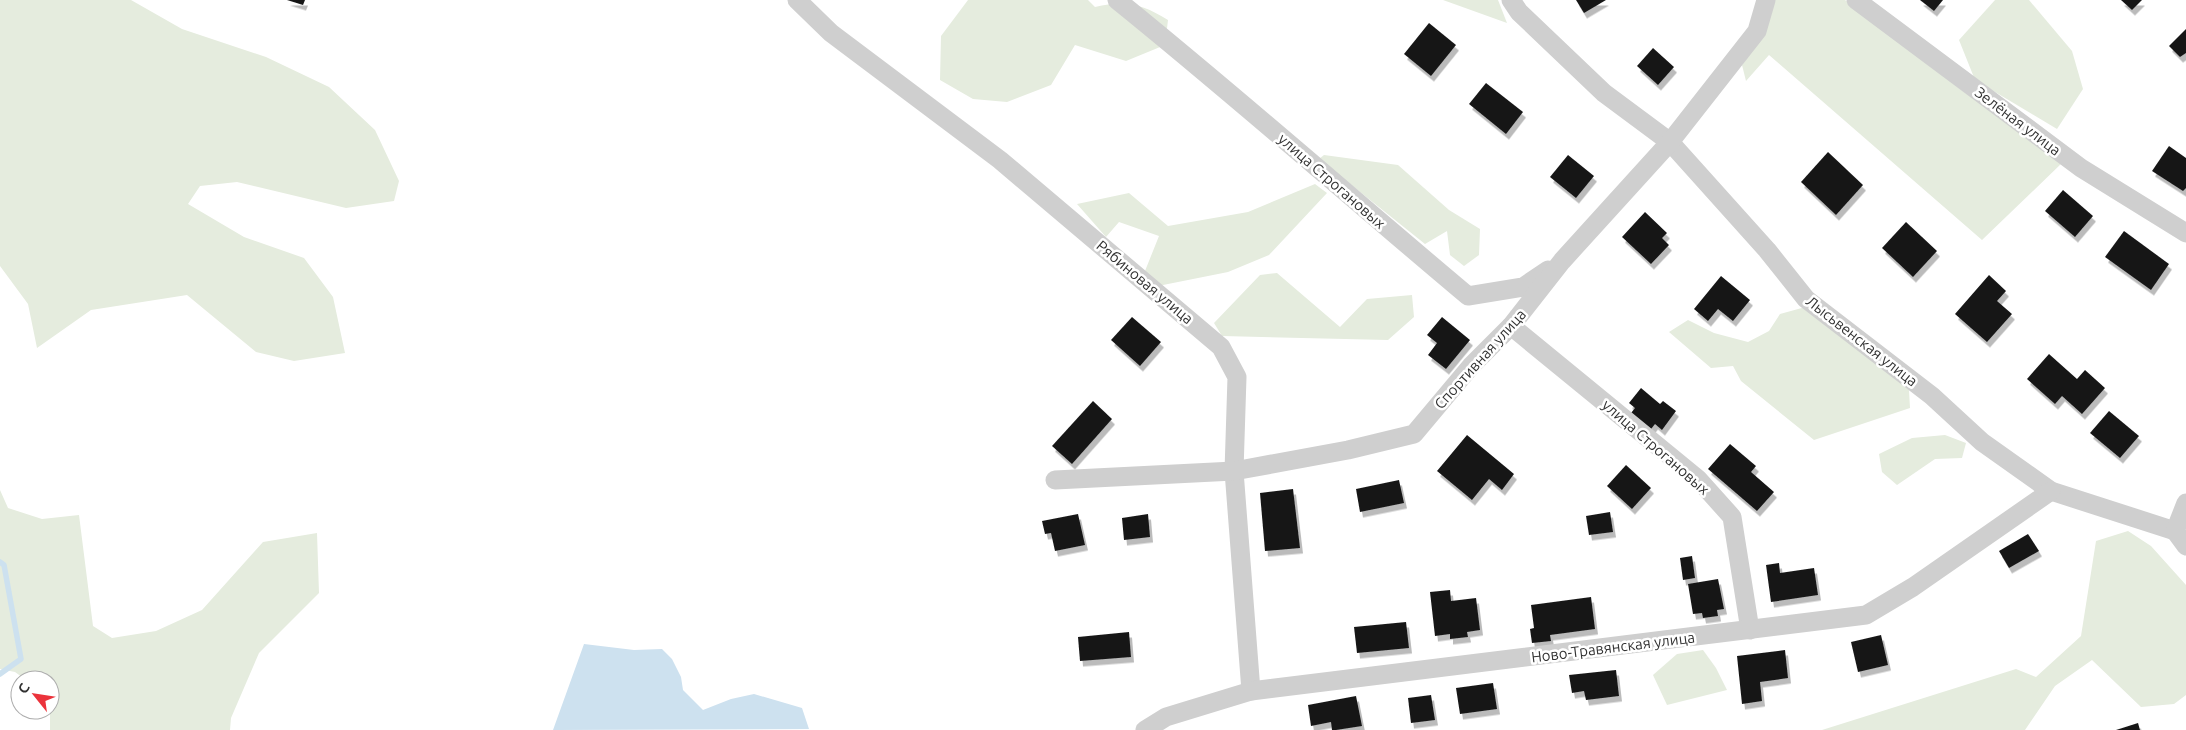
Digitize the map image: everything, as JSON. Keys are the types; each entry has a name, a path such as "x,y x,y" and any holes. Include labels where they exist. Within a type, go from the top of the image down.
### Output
{"street":[{"name":"Рябиновая улица","path":"797,0 831,33 1000,160 1222,347 1237,376 1234,471 1251,690"},
{"name":"улица Строгановых","path":"1117,0 1217,81 1312,165 1468,296 1523,286 1562,261"},
{"name":"Лысьвенская улица","path":"1511,0 1519,12 1604,93 1670,142 1767,250 1806,299 1932,396 1982,442 2051,491 2175,531"},
{"name":"Спортивная улица","path":"1055,480 1234,471 1348,450 1414,434 1471,366 1511,326 1562,261 1670,142 1757,31 1766,0"},
{"name":"Зелёная улица","path":"1856,0 2081,168 2186,233"},
{"name":"улица Строгановых","path":"1511,326 1698,479 1732,517 1750,630"},
{"name":"Ново-Травянская улица","path":"1145,730 1166,717 1251,690 1866,615 1913,587 2051,491"},
{"path":"2186,504 2175,531 2186,546"}],"shaded area":[{"path":"0,0 131,0 182,29 266,57 329,87 375,130 399,181 394,201 346,208 237,182 200,186 188,204 244,237 304,258 333,297 345,353 294,361 256,352 187,295 91,310 37,348 28,304 0,266"},
{"path":"968,0 1088,0 1095,7 1125,4 1142,7 1168,20 1165,45 1126,61 1075,45 1051,85 1007,102 973,99 940,80 941,36"},
{"path":"1443,0 1498,0 1507,23"},
{"path":"1775,0 1845,0 1960,89 2062,163 1982,240 1769,55 1746,81 1742,65 1759,42"},
{"path":"1995,0 2029,0 2072,51 2083,89 2057,129 1975,80 1959,40"},
{"path":"1324,155 1398,165 1449,210 1480,229 1479,255 1464,266 1450,255 1447,231 1425,244 1319,159"},
{"path":"1315,184 1327,193 1269,255 1228,272 1158,286 1145,271 1159,236 1119,222 1106,237 1077,204 1129,193 1168,226 1248,212"},
{"path":"1277,273 1340,327 1367,299 1412,295 1414,317 1388,340 1222,336 1214,323 1260,275"},
{"path":"1809,306 1909,390 1910,408 1814,440 1741,381 1733,366 1711,368 1669,332 1688,320 1714,333 1748,342 1769,331 1780,314"},
{"path":"1945,435 1966,443 1962,458 1935,459 1897,485 1882,472 1879,454 1912,438"},
{"path":"0,490 8,508 42,519 79,515 93,626 112,638 156,631 202,610 263,542 317,533 319,593 259,653 231,718 230,730 50,730 50,720 60,720 60,670 10,671 0,669"},
{"path":"2128,531 2151,546 2186,585 2186,695 2174,704 2141,707 2092,660 2055,686 2025,730 1822,730 2016,669 2036,677 2081,636 2096,541"},
{"path":"1703,650 1716,668 1727,690 1667,705 1653,675 1677,654"}],"water":[{"path":"584,644 634,650 662,649 672,659 681,677 683,690 703,710 731,699 754,694 802,708 809,729 553,730"}],"building":[{"path":"287,0 305,0 303,5"},
{"path":"1576,0 1606,0 1584,13"},
{"path":"1920,0 1943,0 1934,11"},
{"path":"2121,0 2142,0 2132,10"},
{"path":"1429,23 1456,45 1431,76 1404,54"},
{"path":"2186,29 2186,53 2180,57 2169,46"},
{"path":"1653,48 1674,67 1658,85 1637,66"},
{"path":"1486,83 1523,112 1506,134 1469,104"},
{"path":"2169,146 2186,158 2186,188 2183,191 2152,171"},
{"path":"1828,152 1863,185 1836,215 1801,182"},
{"path":"1568,155 1594,176 1576,198 1550,177"},
{"path":"2063,190 2093,216 2075,237 2045,211"},
{"path":"1645,212 1667,233 1662,238 1669,245 1651,264 1622,237"},
{"path":"1906,222 1937,251 1913,277 1882,248"},
{"path":"2124,231 2169,264 2151,290 2105,257"},
{"path":"1989,275 2006,291 1997,301 2012,314 1987,342 1955,314"},
{"path":"1721,276 1750,300 1733,321 1718,309 1708,321 1694,309"},
{"path":"1132,317 1161,342 1140,366 1111,340"},
{"path":"1442,317 1470,340 1446,369 1428,355 1437,343 1427,335"},
{"path":"2049,354 2077,379 2085,370 2105,388 2082,414 2062,396 2055,404 2027,379"},
{"path":"1641,388 1660,404 1663,401 1676,411 1662,430 1655,424 1651,429 1631,413 1635,408 1629,403"},
{"path":"1093,401 1112,419 1072,464 1052,446"},
{"path":"2109,411 2139,436 2120,458 2090,433"},
{"path":"1467,435 1514,474 1502,490 1489,479 1472,500 1437,471"},
{"path":"1730,444 1756,466 1751,472 1774,492 1757,511 1708,469"},
{"path":"1626,465 1651,488 1632,509 1607,486"},
{"path":"1399,480 1404,503 1360,512 1356,489"},
{"path":"1293,489 1300,548 1265,551 1260,493"},
{"path":"1610,512 1613,532 1589,535 1586,516"},
{"path":"1078,514 1085,545 1055,551 1051,533 1045,534 1042,521"},
{"path":"1148,514 1150,537 1124,540 1122,518"},
{"path":"2028,534 2039,551 2009,568 1999,551"},
{"path":"1692,556 1695,578 1683,580 1680,558"},
{"path":"1779,563 1780,573 1814,568 1818,595 1771,602 1766,565"},
{"path":"1718,579 1724,609 1717,610 1718,616 1703,618 1702,613 1693,614 1688,584"},
{"path":"1450,590 1451,601 1476,598 1480,630 1467,632 1468,637 1450,639 1450,634 1435,636 1430,592"},
{"path":"1591,597 1595,629 1550,635 1551,641 1532,643 1530,629 1534,628 1531,605"},
{"path":"1406,622 1409,648 1357,653 1354,627"},
{"path":"1129,632 1131,657 1080,661 1078,637"},
{"path":"1881,635 1888,665 1858,672 1851,642"},
{"path":"1785,650 1788,678 1760,682 1762,701 1742,704 1737,656"},
{"path":"1616,670 1619,696 1586,700 1584,691 1572,693 1569,675"},
{"path":"1493,683 1497,709 1460,714 1456,688"},
{"path":"1431,695 1435,720 1411,723 1408,698"},
{"path":"1356,696 1362,726 1332,730 1331,722 1311,726 1308,705"},
{"path":"2138,723 2140,730 2116,730"}],"waterway":[{"path":"0,562 4,565 21,659 0,674"}]}
